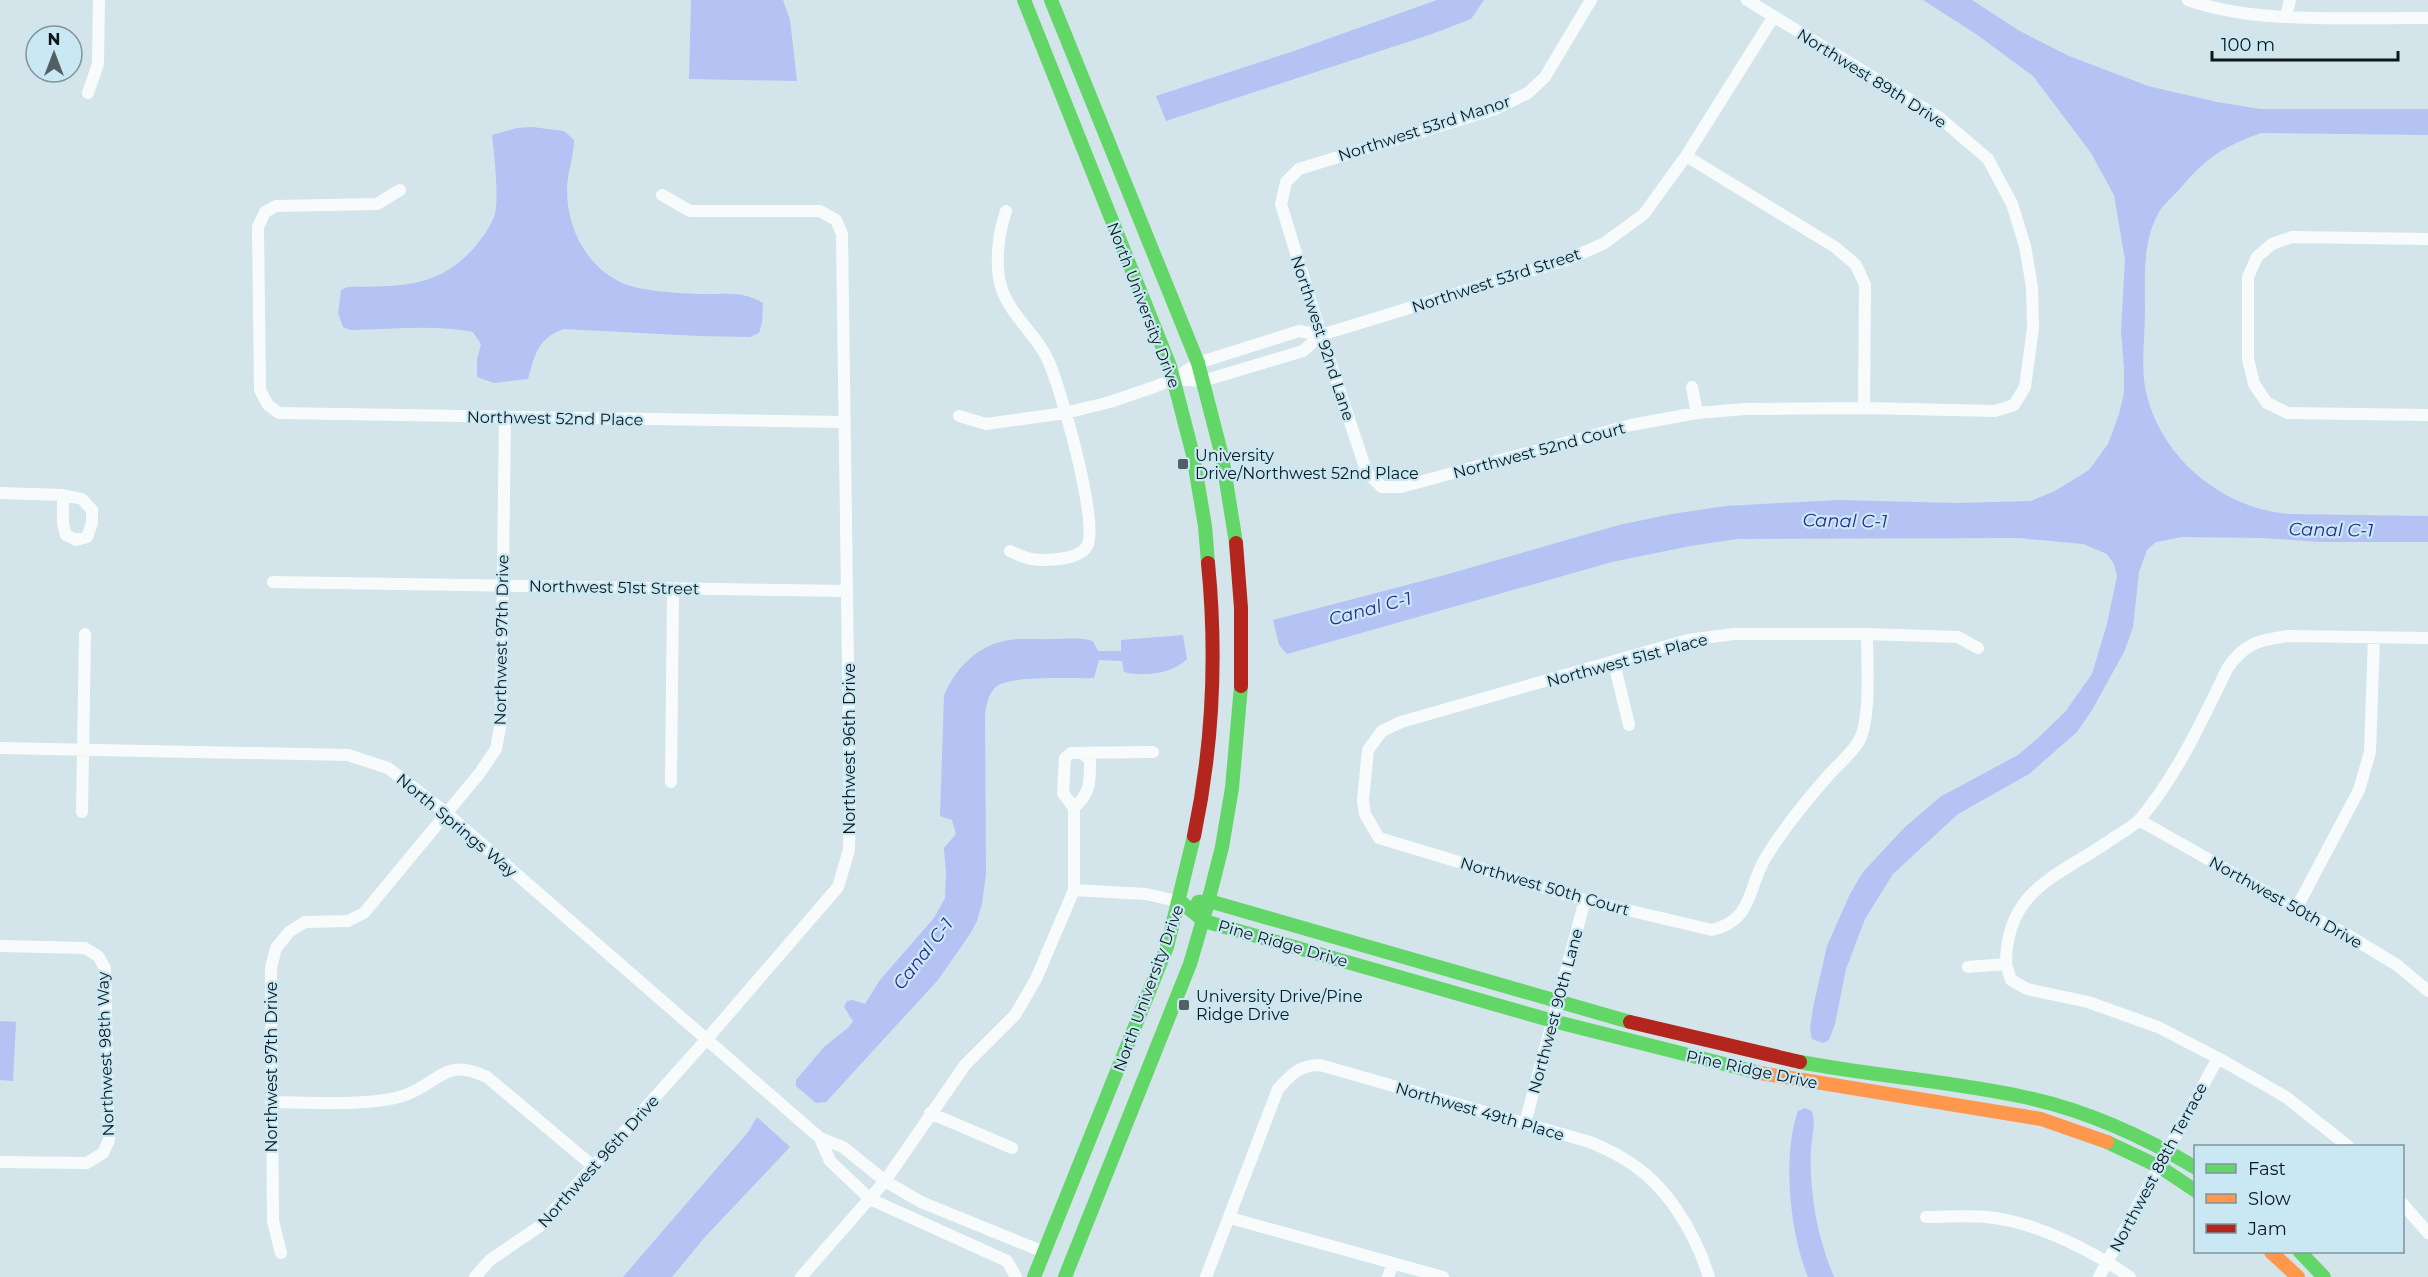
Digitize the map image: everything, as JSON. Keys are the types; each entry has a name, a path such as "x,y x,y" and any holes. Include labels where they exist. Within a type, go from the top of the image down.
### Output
{"main road":[{"name":"North University Drive","path":"1024,0 1174,379 1202,500 1211,566 1214,634 1210,747 1196,837 1180,902 1167,947 1034,1277"},
{"name":"North University Drive","path":"1051,0 1198,363 1228,488 1243,626 1240,741 1225,833 1204,921 1190,964 1070,1275"},
{"path":"1038,37 1047,37 1074,60"},
{"name":"Pine Ridge Drive","path":"1180,902 1209,901 1558,1002 1778,1058 2001,1092 2043,1102 2100,1119 2168,1150 2194,1166"},
{"name":"Pine Ridge Drive","path":"1180,902 1204,921 1553,1021 1722,1065 1776,1077 2041,1119 2096,1137 2160,1167 2194,1190"},
{"path":"1070,1275 1061,1263 1059,1245 1074,1203 1071,1186"},
{"path":"1044,1252 1049,1277"},
{"path":"2273,1253 2298,1277"},
{"path":"2302,1253 2324,1277"}],"street":[{"path":"88,93 98,64 99,0"},
{"name":"Northwest 53rd Manor","path":"1286,182 1299,169 1496,109 1528,93 1545,77 1591,0"},
{"name":"Northwest 89th Drive","path":"1747,0 1940,118 1988,159 2012,204 2025,246 2032,287 2033,328 2025,387 2014,405"},
{"path":"2188,0 2238,12 2286,16 2428,18"},
{"path":"2286,16 2290,0"},
{"name":"Northwest 53rd Street","path":"1174,379 1203,381 1303,351 1321,335 1566,260 1603,244 1644,214 1686,156 1774,16"},
{"path":"1686,156 1835,247 1856,265 1865,285 1864,408"},
{"name":"Northwest 92nd Lane","path":"1286,182 1281,204 1321,335 1367,473 1382,487"},
{"name":"Northwest 52nd Place","path":"400,190 377,204 276,206 264,212 258,226 260,390 268,405 279,413 844,422"},
{"name":"Northwest 96th Drive","path":"476,1277 490,1260 540,1226 706,1040 838,887 849,850 842,234 836,220 820,211 690,211 662,195"},
{"path":"1006,211 999,233 999,279 1017,317 1036,339 1047,357 1079,462 1090,530 1087,547 1074,558 1033,559 1010,551"},
{"path":"2428,239 2292,237 2272,244 2257,257 2248,277 2248,358 2254,384 2267,403 2288,413 2428,415"},
{"name":"Northwest 53rd Street","path":"1174,379 1198,363 1299,331 1321,335"},
{"path":"1263,343 1269,361"},
{"path":"959,416 986,424 1065,413 1110,402 1174,379"},
{"path":"1692,387 1697,413"},
{"name":"Northwest 52nd Court","path":"1382,487 1401,487 1631,425 1697,413 1745,409 1864,408 1995,411 2014,405"},
{"name":"Northwest 97th Drive","path":"280,1253 273,1221 271,1102 271,968 276,948 289,932 305,922 348,921 364,913 445,812 479,774 496,749 501,722 504,417"},
{"path":"0,493 63,495"},
{"name":"Northwest 51st Street","path":"273,582 847,591"},
{"path":"671,782 673,589"},
{"path":"82,812 85,634"},
{"name":"Northwest 51st Place","path":"1371,827 1365,814 1363,800 1368,750 1382,731 1401,722 1688,640 1734,634 1958,637 1978,648"},
{"name":"Northwest 50th Court","path":"1371,827 1379,838 1585,900 1712,930 1725,927 1736,921 1744,909 1765,859 1803,804 1859,741 1865,723 1867,634"},
{"path":"2347,1145 2286,1097 2158,1027 2098,1005 2027,989 2011,980 2006,964 2006,946 2022,903 2040,886 2139,820 2187,752 2235,656 2248,645 2288,636 2428,638"},
{"path":"2296,909 2358,790 2370,752 2374,637"},
{"path":"1614,663 1629,725"},
{"name":"North Springs Way","path":"0,748 348,755 388,768 445,812 820,1138 843,1146 885,1182 921,1202 1044,1252"},
{"path":"801,1277 885,1182 930,1113 966,1065 1015,1015 1036,979 1074,890 1074,808 1063,793 1065,758 1071,753 1153,752"},
{"path":"1074,808 1086,796 1090,777 1090,760 1082,753"},
{"name":"Northwest 50th Drive","path":"2139,820 2296,909 2344,933 2397,965 2428,991"},
{"path":"1074,890 1146,894 1180,902"},
{"name":"Northwest 90th Lane","path":"1525,1123 1585,900"},
{"name":"Northwest 98th Way","path":"0,946 85,948 98,956 105,968 109,1140 103,1153 87,1163 0,1162"},
{"path":"1968,967 2006,964"},
{"name":"Northwest 88th Terrace","path":"2099,1277 2218,1058"},
{"name":"Northwest 49th Place","path":"1230,1218 1278,1089 1296,1070 1307,1065 1320,1065 1590,1142 1625,1159 1656,1183 1683,1220 1701,1250 1709,1277"},
{"path":"271,1102 381,1100 407,1094 452,1069 470,1069 487,1077 594,1167"},
{"path":"930,1113 1012,1148"},
{"name":"North Springs Way","path":"820,1138 830,1161 870,1199 1007,1261 1016,1277"},
{"path":"2404,1204 2428,1233"},
{"path":"1926,1217 1987,1217 2035,1228 2107,1261 2130,1277"},
{"path":"1206,1277 1230,1218 1443,1277"},
{"path":"1388,1277 1393,1263"}],"water":[{"path":"691,0 783,0 790,20 797,81 689,79"},
{"path":"1437,0 1484,0 1471,19 1432,34 1166,121 1156,96 1291,52"},
{"name":"Canal C-1","path":"1923,0 1972,0 2018,30 2069,56 2148,86 2217,102 2260,109 2428,109 2428,135 2261,133 2214,155 2163,207 2154,223 2147,247 2143,358 2145,387 2152,412 2163,435 2178,456 2196,474 2217,489 2263,510 2288,514 2428,516 2428,542 2320,542 2263,538 2182,537 2156,542 2147,550 2139,572 2133,627 2124,652 2092,710 2077,732 2029,774 1958,814 1893,874 1865,919 1846,969 1835,1024 1829,1040 1823,1043 1812,1039 1810,1029 1813,1008 1827,946 1850,894 1863,872 1905,827 1940,797 2018,755 2065,712 2092,674 2107,624 2117,576 2114,564 2107,554 2083,544 2019,538 1737,539 1612,562 1287,654 1279,645 1273,620 1445,575 1619,525 1672,514 1726,506 1838,500 1956,503 2031,501 2055,491 2089,470 2108,444 2124,393 2121,330 2125,260 2114,195 2091,153 2033,76 1976,34"},
{"path":"532,127 564,131 574,140 567,190 571,220 582,247 601,269 627,285 643,289 688,294 730,294 755,299 763,303 759,333 750,337 699,336 564,329 543,342 528,379 494,383 477,377 477,359 481,344 473,332 427,328 350,330 343,327 338,313 341,290 348,287 400,285 431,278 446,271 474,248 490,225 496,210 492,135 517,128"},
{"name":"Canal C-1","path":"1183,635 1187,659 1166,671 1149,674 1124,672 1122,661 1099,660 1094,678 1016,680 997,686 991,692 985,716 986,874 977,921 938,980 826,1102 816,1103 796,1086 796,1080 824,1047 853,1021 844,1007 847,1001 852,1000 865,1004 880,980 934,918 945,898 944,848 956,834 952,820 940,816 944,696 961,667 978,652 998,642 1009,640 1083,639 1093,641 1098,651 1121,651 1121,640"},
{"path":"0,1021 16,1022 13,1081 0,1080"},
{"path":"1805,1108 1812,1111 1814,1121 1811,1181 1815,1214 1834,1277 1808,1277 1793,1217 1789,1172 1790,1150 1798,1111"},
{"path":"757,1117 790,1147 704,1238 672,1277 623,1277 749,1131"}],"traffic: fast":[{"path":"1024,0 1170,366 1193,455 1205,526 1208,563"},
{"path":"1051,0 1198,363 1222,456 1236,543"},
{"path":"1065,1277 1190,964 1222,847 1232,788 1241,686"},
{"path":"1034,1277 1167,947 1194,836"},
{"path":"1198,902 1209,901 1630,1022"},
{"path":"1181,902 1204,921 1553,1021 1760,1073"},
{"path":"1800,1062 1968,1087 2047,1102 2113,1125 2194,1167"},
{"path":"2107,1142 2160,1167 2194,1190"},
{"path":"2301,1253 2324,1277"}],"traffic: slow":[{"path":"1760,1073 2041,1119 2107,1142"},
{"path":"2272,1253 2298,1277"}],"traffic: jam":[{"path":"1236,543 1241,608 1241,686"},
{"path":"1194,836 1205,768 1212,700 1212,631 1208,563"},
{"path":"1630,1022 1800,1062"}],"place":[{"name":"University Drive/Northwest 52nd Place","path":"1183,464"},
{"name":"University Drive/Pine Ridge Drive","path":"1184,1005"}]}
